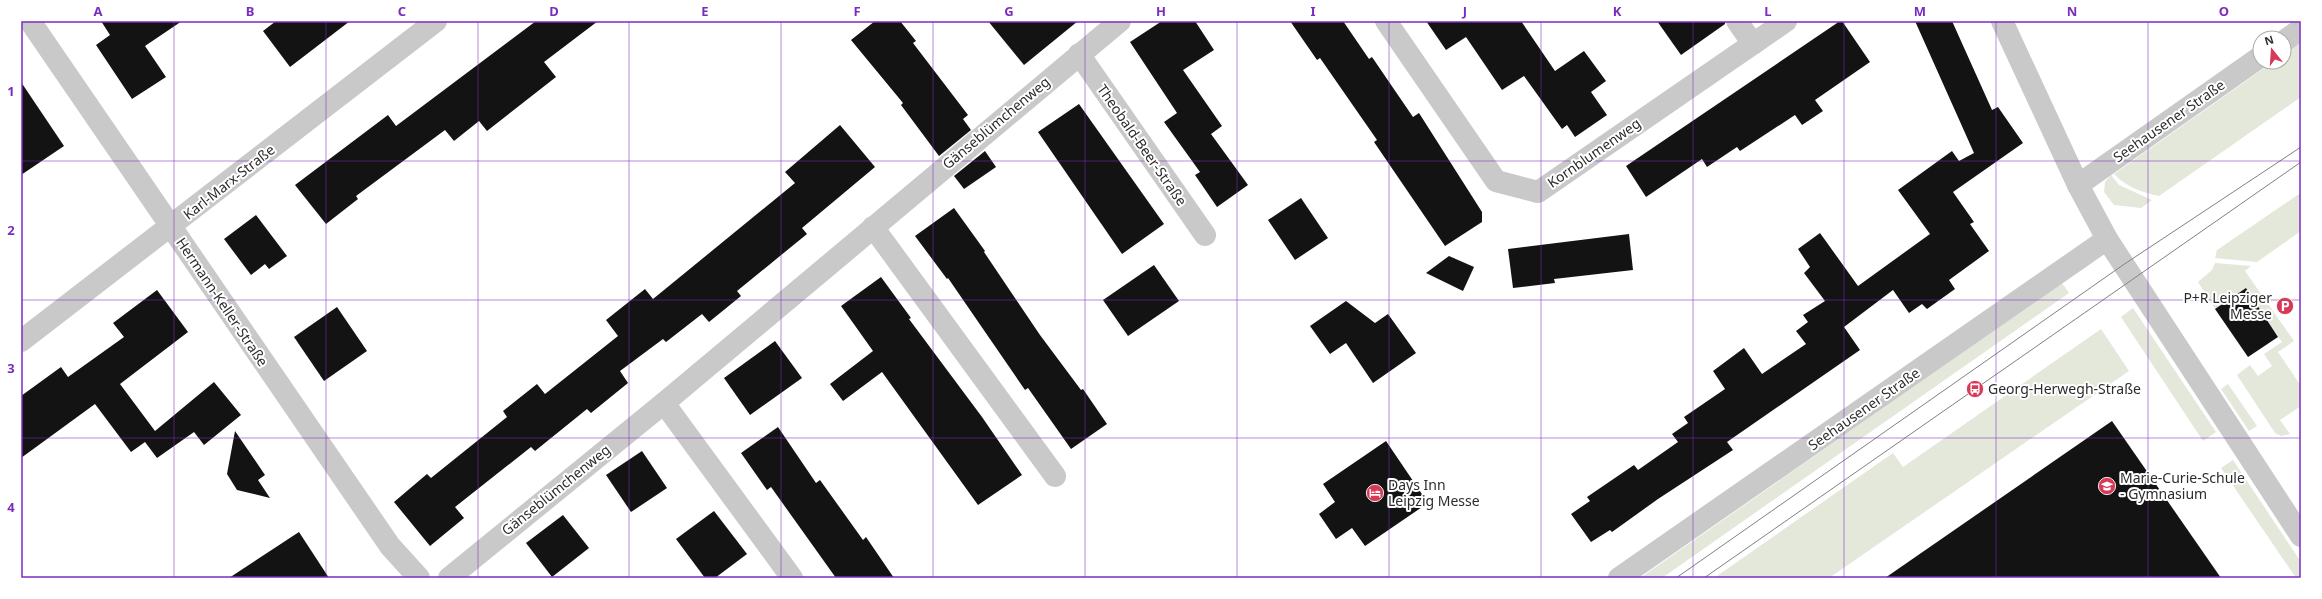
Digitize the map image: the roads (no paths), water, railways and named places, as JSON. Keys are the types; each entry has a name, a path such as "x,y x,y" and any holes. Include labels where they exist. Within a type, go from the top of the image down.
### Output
{"street":[{"name":"Hermann-Keller-Straße","path":"30,21 390,546 419,578"},
{"name":"Karl-Marx-Straße","path":"21,341 436,21"},
{"name":"Kornblumenweg","path":"1386,21 1496,181 1538,192 1786,21"},
{"path":"1737,21 1752,44"},
{"path":"2002,21 2078,185 2107,239 2301,536"},
{"name":"Gänseblümchenweg","path":"449,578 664,402 873,227 1079,54 1110,24"},
{"path":"2292,35 2301,29"},
{"name":"Theobald-Beer-Straße","path":"1079,54 1205,235"},
{"name":"Seehausener Straße","path":"2078,185 2252,63"},
{"path":"873,227 1055,476"},
{"name":"Seehausener Straße","path":"1620,578 2107,239"},
{"path":"664,402 792,578"}],"tram line":[{"path":"1676,578 2123,265 2301,147"},
{"path":"1704,578 2301,162"}],"place":[{"name":"P+R Leipziger Messe","path":"2285,306"},
{"name":"Georg-Herwegh-Straße","path":"1975,389"},
{"name":"Marie-Curie-Schule - Gymnasium","path":"2107,486"},
{"name":"Days Inn Leipzig Messe","path":"1375,493"}]}
